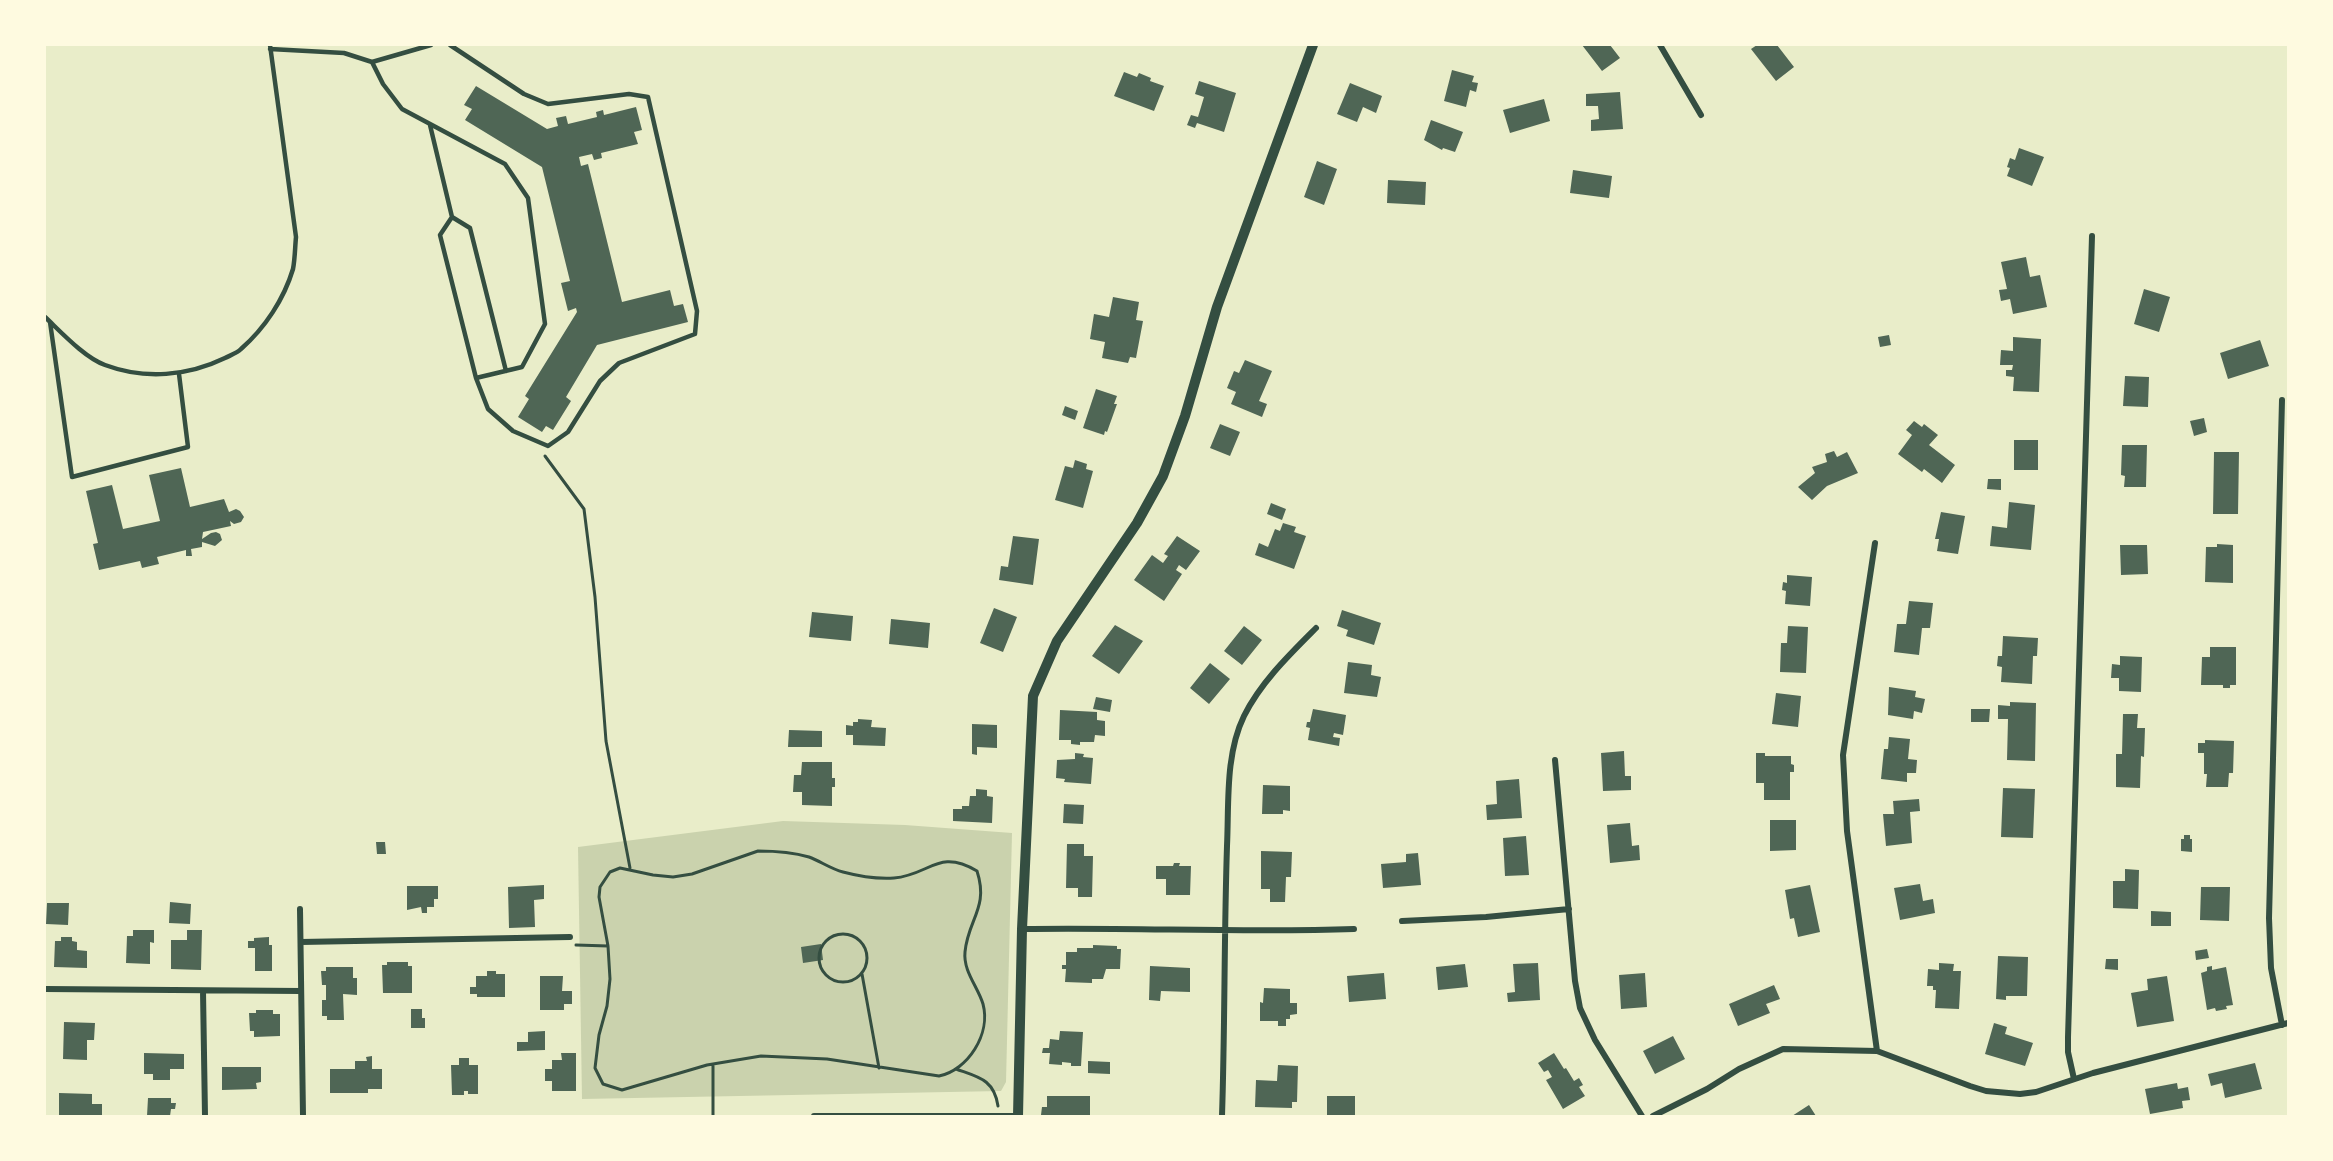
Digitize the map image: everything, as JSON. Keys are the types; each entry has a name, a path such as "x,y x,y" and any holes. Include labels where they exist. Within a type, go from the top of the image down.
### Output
{"street":[{"path":"814,1116 1018,1116 1022,929 1033,696 1058,640 1137,523 1163,476 1185,416 1217,307 1313,45"},
{"path":"1660,45 1701,115"},
{"path":"2074,1079 2068,1052 2068,1036 2092,236"},
{"path":"1653,1116 1783,1049 1877,1051 1970,1086 2004,1094 2036,1092 2074,1079 2285,1024 2271,968 2269,918 2282,400"},
{"path":"1875,543 1843,755 1848,831 1877,1051"},
{"path":"1222,1116 1224,930 1230,774 1236,738 1244,716 1261,689 1316,628"},
{"path":"1555,760 1575,981 1580,1008 1595,1040 1642,1116"},
{"path":"300,909 303,1116"},
{"path":"1402,921 1486,917 1569,909"},
{"path":"1022,929 1108,927 1224,930 1354,929"},
{"path":"301,942 570,937"},
{"path":"45,989 301,991"},
{"path":"203,991 205,1116"}],"lane":[{"path":"45,317 69,341 104,365 145,374 179,374 211,365 240,351 277,307 293,268 296,237 270,47 344,53 372,62 431,45"},
{"path":"450,45 524,94 548,104 629,94 648,97 697,311 696,334 619,363 600,381 568,432 548,446 513,431 488,409 476,378 440,235 452,217"},
{"path":"372,62 383,84 402,109 505,164 528,198 545,324 522,368 476,378"},
{"path":"430,125 452,217 470,228 506,371"},
{"path":"50,322 72,477 188,447 179,374"}],"path":[{"path":"534,440 584,509 595,597 606,741 630,870"},
{"path":"758,850 781,851 810,858 842,872 894,878 951,860 966,864 977,871 982,886 980,909 965,952 970,977 983,1004 984,1019 981,1035 975,1049 956,1069 939,1076 827,1059 761,1056 713,1064 622,1090 603,1084 595,1068 610,979 608,946 599,897 600,887 610,872 620,868 673,877 692,874 758,850"},
{"path":"862,974 849,982 834,980 827,976 819,963 819,955 825,941 840,934 856,938 862,943 868,959 862,974 879,1068"},
{"path":"570,937 578,947 608,946"},
{"path":"712,1116 713,1064"},
{"path":"956,1069 991,1085 997,1097 1000,1116"}],"green space":[{"path":"783,821 905,825 1012,833 1006,1082 1001,1091 582,1099 578,847"}],"building":[{"path":"1582,45 1610,45 1620,58 1602,71"},
{"path":"1757,45 1777,45 1794,67 1776,81 1751,49"},
{"path":"1452,70 1474,76 1472,82 1478,83 1476,92 1470,90 1466,107 1444,101"},
{"path":"1124,72 1137,77 1139,73 1151,78 1150,81 1164,86 1154,111 1114,96"},
{"path":"1199,81 1236,93 1224,132 1197,123 1195,128 1187,125 1191,115 1198,117 1204,97 1195,94"},
{"path":"1350,83 1382,96 1376,113 1363,107 1357,122 1337,114"},
{"path":"476,86 547,129 558,126 556,118 566,116 568,124 597,117 596,112 603,110 604,115 636,107 642,130 634,132 638,144 601,153 602,158 594,160 592,154 579,157 581,166 588,164 622,302 670,290 674,306 683,304 688,322 597,345 566,397 571,401 553,430 546,426 542,432 518,417 529,399 525,396 577,312 576,308 568,311 561,283 570,281 542,167 465,120 472,109 464,105"},
{"path":"1620,92 1623,129 1591,131 1591,120 1599,119 1598,106 1586,106 1586,94"},
{"path":"1544,99 1550,121 1510,133 1503,110"},
{"path":"1431,120 1463,132 1455,152 1443,148 1442,150 1424,140"},
{"path":"2019,148 2044,157 2032,186 2007,176 2010,158 2015,160"},
{"path":"1317,161 1337,169 1324,205 1304,197"},
{"path":"1573,170 1612,176 1609,198 1570,193"},
{"path":"1388,180 1426,182 1425,205 1387,203"},
{"path":"2026,257 2030,277 2040,275 2047,307 2013,314 2010,299 2001,301 1999,290 2007,289 2001,262"},
{"path":"2144,289 2170,297 2159,332 2134,324"},
{"path":"1113,297 1139,302 1136,320 1143,321 1136,358 1130,357 1128,363 1102,358 1105,342 1090,339 1094,314 1109,317"},
{"path":"1889,335 1891,345 1880,347 1878,337"},
{"path":"2013,337 2041,339 2039,392 2013,391 2014,377 2006,376 2006,370 2012,370 2013,365 2000,365 2001,350 2013,351"},
{"path":"2260,340 2269,366 2228,379 2220,353"},
{"path":"1245,360 1272,371 1259,401 1267,404 1262,417 1231,404 1236,392 1227,388 1234,371 1239,373"},
{"path":"2125,376 2149,377 2148,407 2123,406"},
{"path":"1096,389 1117,396 1114,404 1117,404 1104,435 1083,428"},
{"path":"1065,406 1078,411 1075,420 1062,415"},
{"path":"2204,418 2207,432 2194,436 2190,421"},
{"path":"1914,421 1922,427 1924,424 1938,435 1929,445 1955,465 1942,483 1924,469 1922,472 1898,454 1912,435 1906,430"},
{"path":"1220,424 1240,432 1230,456 1210,448"},
{"path":"2014,440 2038,440 2038,470 2014,470"},
{"path":"2122,445 2147,445 2146,487 2124,487 2125,476 2121,475"},
{"path":"1834,451 1837,457 1847,452 1858,473 1827,486 1812,500 1798,487 1815,473 1812,467 1827,462 1825,454"},
{"path":"2214,452 2239,452 2238,514 2213,514"},
{"path":"1075,460 1087,464 1086,469 1093,471 1083,508 1055,500 1065,466 1073,468"},
{"path":"181,468 190,507 224,499 229,512 236,509 240,511 244,517 241,522 234,524 230,521 231,526 203,532 202,539 216,532 220,534 222,540 215,546 202,542 202,547 191,549 192,556 186,556 186,550 157,557 159,564 142,568 140,561 99,570 93,544 98,543 86,491 112,485 123,529 160,521 149,475"},
{"path":"1988,479 2001,479 2001,490 1987,489"},
{"path":"2009,502 2035,505 2031,550 1990,546 1992,526 2007,528"},
{"path":"1271,503 1286,509 1282,520 1267,514"},
{"path":"1941,512 1965,516 1958,554 1937,551 1939,539 1935,539"},
{"path":"1283,523 1296,527 1294,532 1306,536 1294,569 1255,555 1259,543 1268,547 1275,529 1280,531"},
{"path":"1013,536 1039,539 1033,585 999,580 1001,566 1008,567"},
{"path":"1177,536 1200,551 1186,570 1179,565 1176,570 1182,574 1164,601 1134,580 1152,555 1163,563 1168,556 1164,554"},
{"path":"2217,544 2233,545 2233,583 2205,582 2206,547 2217,547"},
{"path":"2120,545 2147,545 2148,574 2121,575"},
{"path":"1787,575 1812,577 1810,606 1785,604 1786,591 1782,590 1783,582 1787,583"},
{"path":"1909,601 1933,603 1930,628 1922,628 1919,655 1894,652 1897,624 1906,624"},
{"path":"994,608 1017,617 1003,652 980,643"},
{"path":"1342,610 1381,623 1374,645 1346,636 1348,630 1337,626"},
{"path":"812,612 853,616 851,641 809,637"},
{"path":"891,619 930,623 928,648 889,644"},
{"path":"1115,625 1143,641 1119,674 1092,656"},
{"path":"1244,626 1262,640 1242,665 1224,651"},
{"path":"1788,626 1808,627 1806,673 1780,672 1781,643 1787,643"},
{"path":"2003,636 2038,638 2037,656 2033,656 2032,684 2001,682 2002,667 1997,666 1998,656 2002,656"},
{"path":"2210,647 2236,647 2236,685 2223,688 2223,685 2201,685 2202,657 2210,657"},
{"path":"2120,656 2142,657 2141,692 2119,691 2119,678 2111,678 2112,664 2120,665"},
{"path":"1348,662 1372,665 1371,675 1381,677 1377,697 1344,693"},
{"path":"1210,663 1230,679 1209,704 1190,688"},
{"path":"1889,687 1916,691 1915,697 1925,699 1922,713 1914,711 1913,719 1888,715"},
{"path":"1776,693 1801,696 1798,727 1772,724"},
{"path":"1096,697 1112,700 1110,712 1093,709"},
{"path":"2010,702 2036,703 2035,761 2007,760 2008,719 1998,719 1998,705 2010,706"},
{"path":"1313,709 1346,715 1343,735 1334,733 1333,737 1340,738 1339,746 1308,740 1310,728 1306,727 1307,722 1310,722"},
{"path":"1971,709 1990,709 1989,722 1971,722"},
{"path":"1060,710 1097,712 1097,720 1105,721 1105,736 1095,735 1094,742 1080,742 1080,745 1071,744 1071,740 1059,740"},
{"path":"2123,714 2138,714 2137,728 2145,728 2140,788 2116,787 2116,754 2122,754"},
{"path":"858,719 872,720 871,727 886,728 885,746 853,745 853,735 846,735 846,725 853,726 853,722 858,722"},
{"path":"972,724 997,725 997,748 977,747 977,755 972,754"},
{"path":"789,730 822,731 822,747 788,747"},
{"path":"1889,737 1910,739 1908,759 1917,760 1916,773 1907,773 1907,782 1881,779 1884,749 1888,749"},
{"path":"2205,740 2234,741 2233,773 2229,773 2228,787 2206,787 2204,753 2198,753 2198,743 2205,743"},
{"path":"1624,751 1625,776 1631,776 1631,790 1603,791 1601,753"},
{"path":"1075,753 1093,758 1091,784 1064,782 1065,779 1056,778 1057,760 1075,759"},
{"path":"1756,753 1765,753 1765,756 1791,756 1794,772 1790,772 1790,800 1764,800 1764,783 1756,783"},
{"path":"802,762 832,762 832,778 835,778 835,787 832,787 832,806 802,805 802,792 793,792 794,775 801,775"},
{"path":"1519,779 1522,818 1487,820 1486,805 1497,804 1496,781"},
{"path":"1263,785 1290,786 1290,811 1283,810 1283,814 1262,814"},
{"path":"2003,788 2035,789 2033,838 2001,837"},
{"path":"976,789 987,790 987,796 993,797 992,823 953,821 953,809 969,806 970,796 976,796"},
{"path":"1919,799 1920,811 1910,812 1912,843 1886,846 1883,814 1894,814 1893,801"},
{"path":"1064,804 1084,805 1083,824 1063,823"},
{"path":"1770,820 1796,820 1796,850 1770,851"},
{"path":"1630,823 1632,846 1639,845 1640,860 1610,863 1607,825"},
{"path":"2184,835 2190,835 2192,839 2192,852 2181,851 2181,839 2184,839"},
{"path":"1526,836 1529,875 1505,876 1503,838"},
{"path":"376,842 385,842 386,854 377,854"},
{"path":"1067,844 1084,844 1084,856 1093,856 1092,897 1078,897 1078,888 1066,888"},
{"path":"1261,851 1292,852 1291,877 1286,877 1285,902 1270,902 1270,889 1261,889"},
{"path":"1418,853 1421,885 1383,888 1381,864 1406,862 1406,854"},
{"path":"1174,863 1180,863 1179,866 1191,866 1190,895 1166,895 1166,879 1156,879 1156,866 1173,866"},
{"path":"2125,869 2139,870 2138,909 2113,908 2113,881 2125,881"},
{"path":"1920,884 1923,901 1933,899 1935,913 1900,920 1894,888"},
{"path":"544,885 544,899 534,900 535,927 509,928 508,887"},
{"path":"1810,885 1820,932 1798,937 1794,918 1790,919 1785,890"},
{"path":"407,886 438,886 438,899 434,899 434,907 427,907 427,913 422,913 421,907 407,910"},
{"path":"2201,887 2230,887 2229,921 2200,920"},
{"path":"170,902 191,904 190,924 169,923"},
{"path":"47,903 69,903 68,925 46,924"},
{"path":"2151,911 2171,912 2171,926 2151,926"},
{"path":"133,930 154,930 154,943 150,942 150,964 126,963 127,936 133,936"},
{"path":"187,930 202,930 201,970 171,969 171,940 187,940"},
{"path":"61,937 72,937 72,941 77,942 77,950 87,951 87,968 54,967 55,941 61,941"},
{"path":"269,937 269,945 272,945 272,971 255,971 255,948 248,948 248,941 254,941 254,938"},
{"path":"821,944 823,960 803,963 801,947"},
{"path":"1093,945 1117,946 1117,949 1121,949 1120,969 1106,969 1103,979 1092,979 1092,983 1065,982 1066,969 1062,969 1062,965 1066,965 1066,952 1077,952 1077,948 1093,948"},
{"path":"2207,949 2209,958 2196,960 2195,951"},
{"path":"1998,956 2028,957 2027,996 2006,996 2006,1000 1996,999"},
{"path":"2106,959 2118,959 2118,970 2105,969"},
{"path":"387,962 408,962 408,966 412,966 412,993 383,993 382,965 387,965"},
{"path":"1538,963 1540,1000 1508,1002 1507,993 1515,992 1513,964"},
{"path":"1939,963 1954,964 1953,971 1961,971 1959,1009 1935,1008 1936,990 1933,990 1933,986 1927,986 1928,969 1939,970"},
{"path":"1465,964 1468,987 1438,990 1436,967"},
{"path":"1150,966 1190,968 1190,992 1161,991 1160,1001 1149,1000"},
{"path":"2212,966 2212,970 2226,967 2233,1005 2226,1006 2227,1009 2207,1010 2201,973 2207,971 2207,967"},
{"path":"326,967 353,967 353,978 357,978 357,995 343,994 344,1020 327,1020 327,1016 322,1016 322,1000 326,1000 326,985 322,985 321,971 326,971"},
{"path":"487,971 505,974 505,997 477,997 477,994 470,994 470,987 476,987 476,976 487,976"},
{"path":"1384,973 1386,999 1349,1002 1347,976"},
{"path":"1645,973 1647,1007 1621,1009 1619,975"},
{"path":"540,976 563,976 562,991 572,991 572,1004 564,1004 564,1010 540,1010"},
{"path":"2167,976 2174,1021 2137,1027 2131,993 2148,990 2147,979"},
{"path":"1774,985 1780,999 1766,1004 1770,1013 1738,1026 1729,1004"},
{"path":"1264,988 1290,989 1290,1003 1297,1003 1297,1014 1290,1015 1290,1019 1286,1019 1286,1026 1278,1026 1278,1021 1260,1021 1260,1002 1263,1003"},
{"path":"411,1009 422,1009 425,1028 411,1028"},
{"path":"256,1010 273,1010 273,1014 280,1014 280,1036 254,1037 254,1031 250,1031 249,1013 256,1013"},
{"path":"64,1022 95,1023 94,1040 87,1040 87,1060 63,1059"},
{"path":"1994,1023 2007,1027 2005,1034 2033,1043 2025,1066 1985,1054"},
{"path":"545,1031 545,1050 517,1051 517,1042 528,1042 528,1032"},
{"path":"1060,1031 1083,1032 1081,1066 1071,1066 1071,1063 1062,1062 1062,1065 1049,1064 1050,1053 1042,1053 1043,1048 1049,1048 1050,1039 1059,1040"},
{"path":"1673,1036 1685,1059 1655,1074 1643,1051"},
{"path":"144,1053 184,1054 184,1069 170,1069 170,1080 153,1080 153,1074 144,1074"},
{"path":"561,1053 576,1053 576,1091 552,1091 552,1081 545,1081 545,1069 552,1069 552,1060 562,1060"},
{"path":"1554,1053 1574,1081 1579,1078 1583,1085 1579,1087 1585,1096 1563,1109 1546,1080 1552,1077 1548,1070 1544,1072 1538,1063"},
{"path":"372,1056 372,1069 382,1069 382,1089 368,1089 368,1093 330,1093 330,1069 355,1069 355,1061 367,1061 366,1057"},
{"path":"459,1058 469,1058 469,1065 478,1065 478,1094 468,1094 468,1091 464,1091 464,1095 452,1095 451,1065 459,1065"},
{"path":"1088,1061 1110,1062 1110,1074 1088,1073"},
{"path":"2255,1063 2262,1089 2225,1098 2222,1083 2211,1086 2208,1074"},
{"path":"1278,1065 1298,1066 1297,1102 1292,1102 1292,1108 1255,1107 1256,1080 1277,1081"},
{"path":"222,1067 261,1067 261,1082 256,1083 257,1089 222,1090"},
{"path":"2177,1083 2178,1089 2188,1087 2190,1100 2182,1101 2183,1108 2150,1114 2145,1089"},
{"path":"59,1093 92,1094 92,1104 102,1104 102,1116 59,1116"},
{"path":"1047,1096 1090,1096 1090,1116 1041,1115 1042,1107 1047,1107"},
{"path":"1327,1096 1355,1096 1355,1115 1327,1115"},
{"path":"148,1098 171,1098 171,1103 176,1103 175,1109 171,1109 170,1116 147,1116"},
{"path":"1809,1105 1816,1116 1792,1116"}]}
